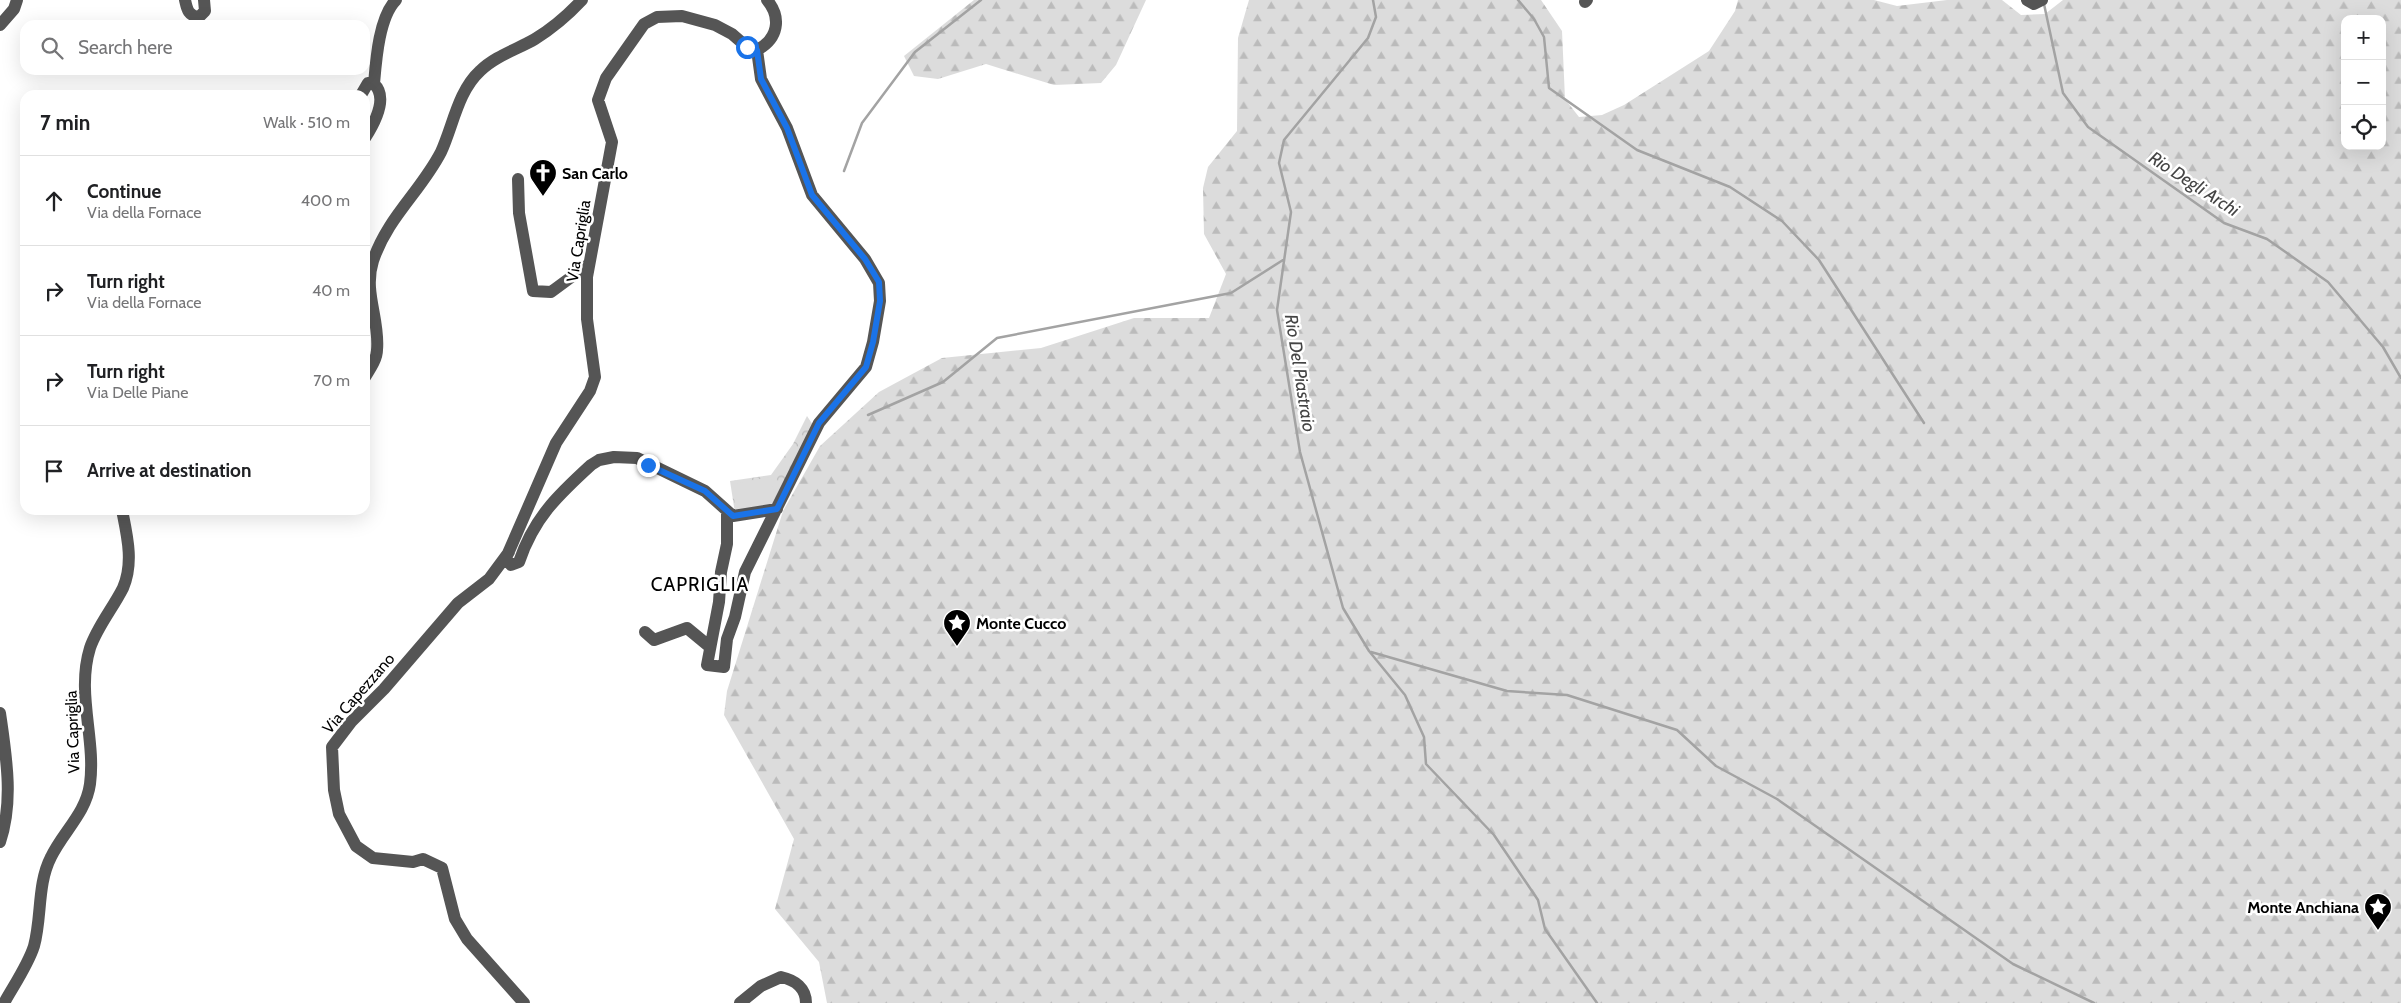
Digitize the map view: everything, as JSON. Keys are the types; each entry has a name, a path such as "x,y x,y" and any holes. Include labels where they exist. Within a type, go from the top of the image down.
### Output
{"street":[{"path":"0,25 14,9 17,0"},
{"path":"184,0 189,13 198,17 205,11 204,0"},
{"path":"370,131 376,122 380,102 379,91 374,84 380,40 388,8 396,0"},
{"path":"370,273 373,260 395,216 422,182 441,151 453,117 476,75 488,64 557,24 582,0"},
{"path":"727,511 727,544 721,572 719,602 707,664 724,667 727,639 735,617 745,572 819,423 866,367 873,342 880,301 879,282 865,259 812,195 787,128 761,79 757,50 771,38 778,23 775,13 767,0"},
{"path":"2027,0 2034,4 2042,0"},
{"name":"Via Capriglia","path":"509,552 556,443 593,386 595,364 587,304 589,264 612,142 612,134 599,104 599,94 618,60 644,24 657,17 682,16 726,30 747,47 757,50"},
{"path":"364,90 368,84 374,84"},
{"path":"518,179 519,213 533,291 551,292 589,264"},
{"path":"370,292 378,336 377,352 370,367"},
{"path":"509,552 506,558 508,562 514,565 519,562 532,528 542,513 599,460 625,456 637,458 705,491 733,516 777,509"},
{"name":"Via Capriglia","path":"4,1003 34,948 39,925 45,874 51,857 84,805 90,784 91,756 85,693 90,649 124,587 129,565 128,541 123,515"},
{"name":"Via Capezzano","path":"509,552 489,579 458,603 384,689 351,722 332,747 334,790 339,814 356,846 373,858 413,862 423,859 442,868 455,919 466,939 524,1003"},
{"path":"645,632 654,640 686,628 710,647"},
{"path":"0,713 8,812 0,842"},
{"path":"740,1003 761,986 782,977 794,981 800,986 806,997 806,1003"}],"green space":[{"path":"974,0 1146,0 1116,65 1101,83 1054,85 986,64 938,79 914,76 904,56"},
{"path":"1249,0 1541,0 1562,31 1565,99 1579,117 1602,115 1624,105 1709,51 1735,11 1738,0 1874,0 1897,6 1947,0 2002,0 2021,15 2045,14 2063,0 2401,0 2401,1003 827,1003 819,962 775,909 794,839 724,715 727,691 783,511 820,446 879,392 942,358 1041,348 1134,318 1209,318 1226,274 1204,234 1203,188 1208,167 1237,131 1238,38"},
{"path":"807,416 815,428 776,505 735,513 730,481 771,475 793,444"},
{"path":"771,477 776,505 736,511 732,484"}],"waterway":[{"path":"844,171 862,123 915,52 981,0"},
{"name":"Rio Del Piastraio","path":"1373,0 1376,17 1368,38 1284,140 1279,163 1291,212 1277,310 1300,452 1343,608 1369,651 1405,695 1424,737 1426,764 1494,835 1538,900 1545,929 1597,1003"},
{"path":"1518,0 1534,19 1544,37 1549,88 1637,150 1730,187 1782,221 1819,260 1924,423"},
{"name":"Rio Degli Archi","path":"2044,4 2063,93 2088,127 2224,223 2267,239 2328,282 2383,347 2401,378"},
{"path":"868,415 943,382 997,338 1231,293 1283,260"},
{"path":"1371,652 1507,691 1567,695 1677,730 1716,766 1777,799 2013,964 2094,1003"}],"place":[{"name":"San Carlo","path":"543,197"},
{"name":"Monte Cucco","path":"957,647"},
{"name":"Monte Anchiana","path":"2378,931"}],"district":[{"name":"CAPRIGLIA","path":"700,584"}],"route":[{"path":"648,465 705,491 733,516 777,509 819,423 838,403 866,367 873,342 880,301 879,282 865,259 812,195 787,128 761,79 757,50 747,47"}]}
